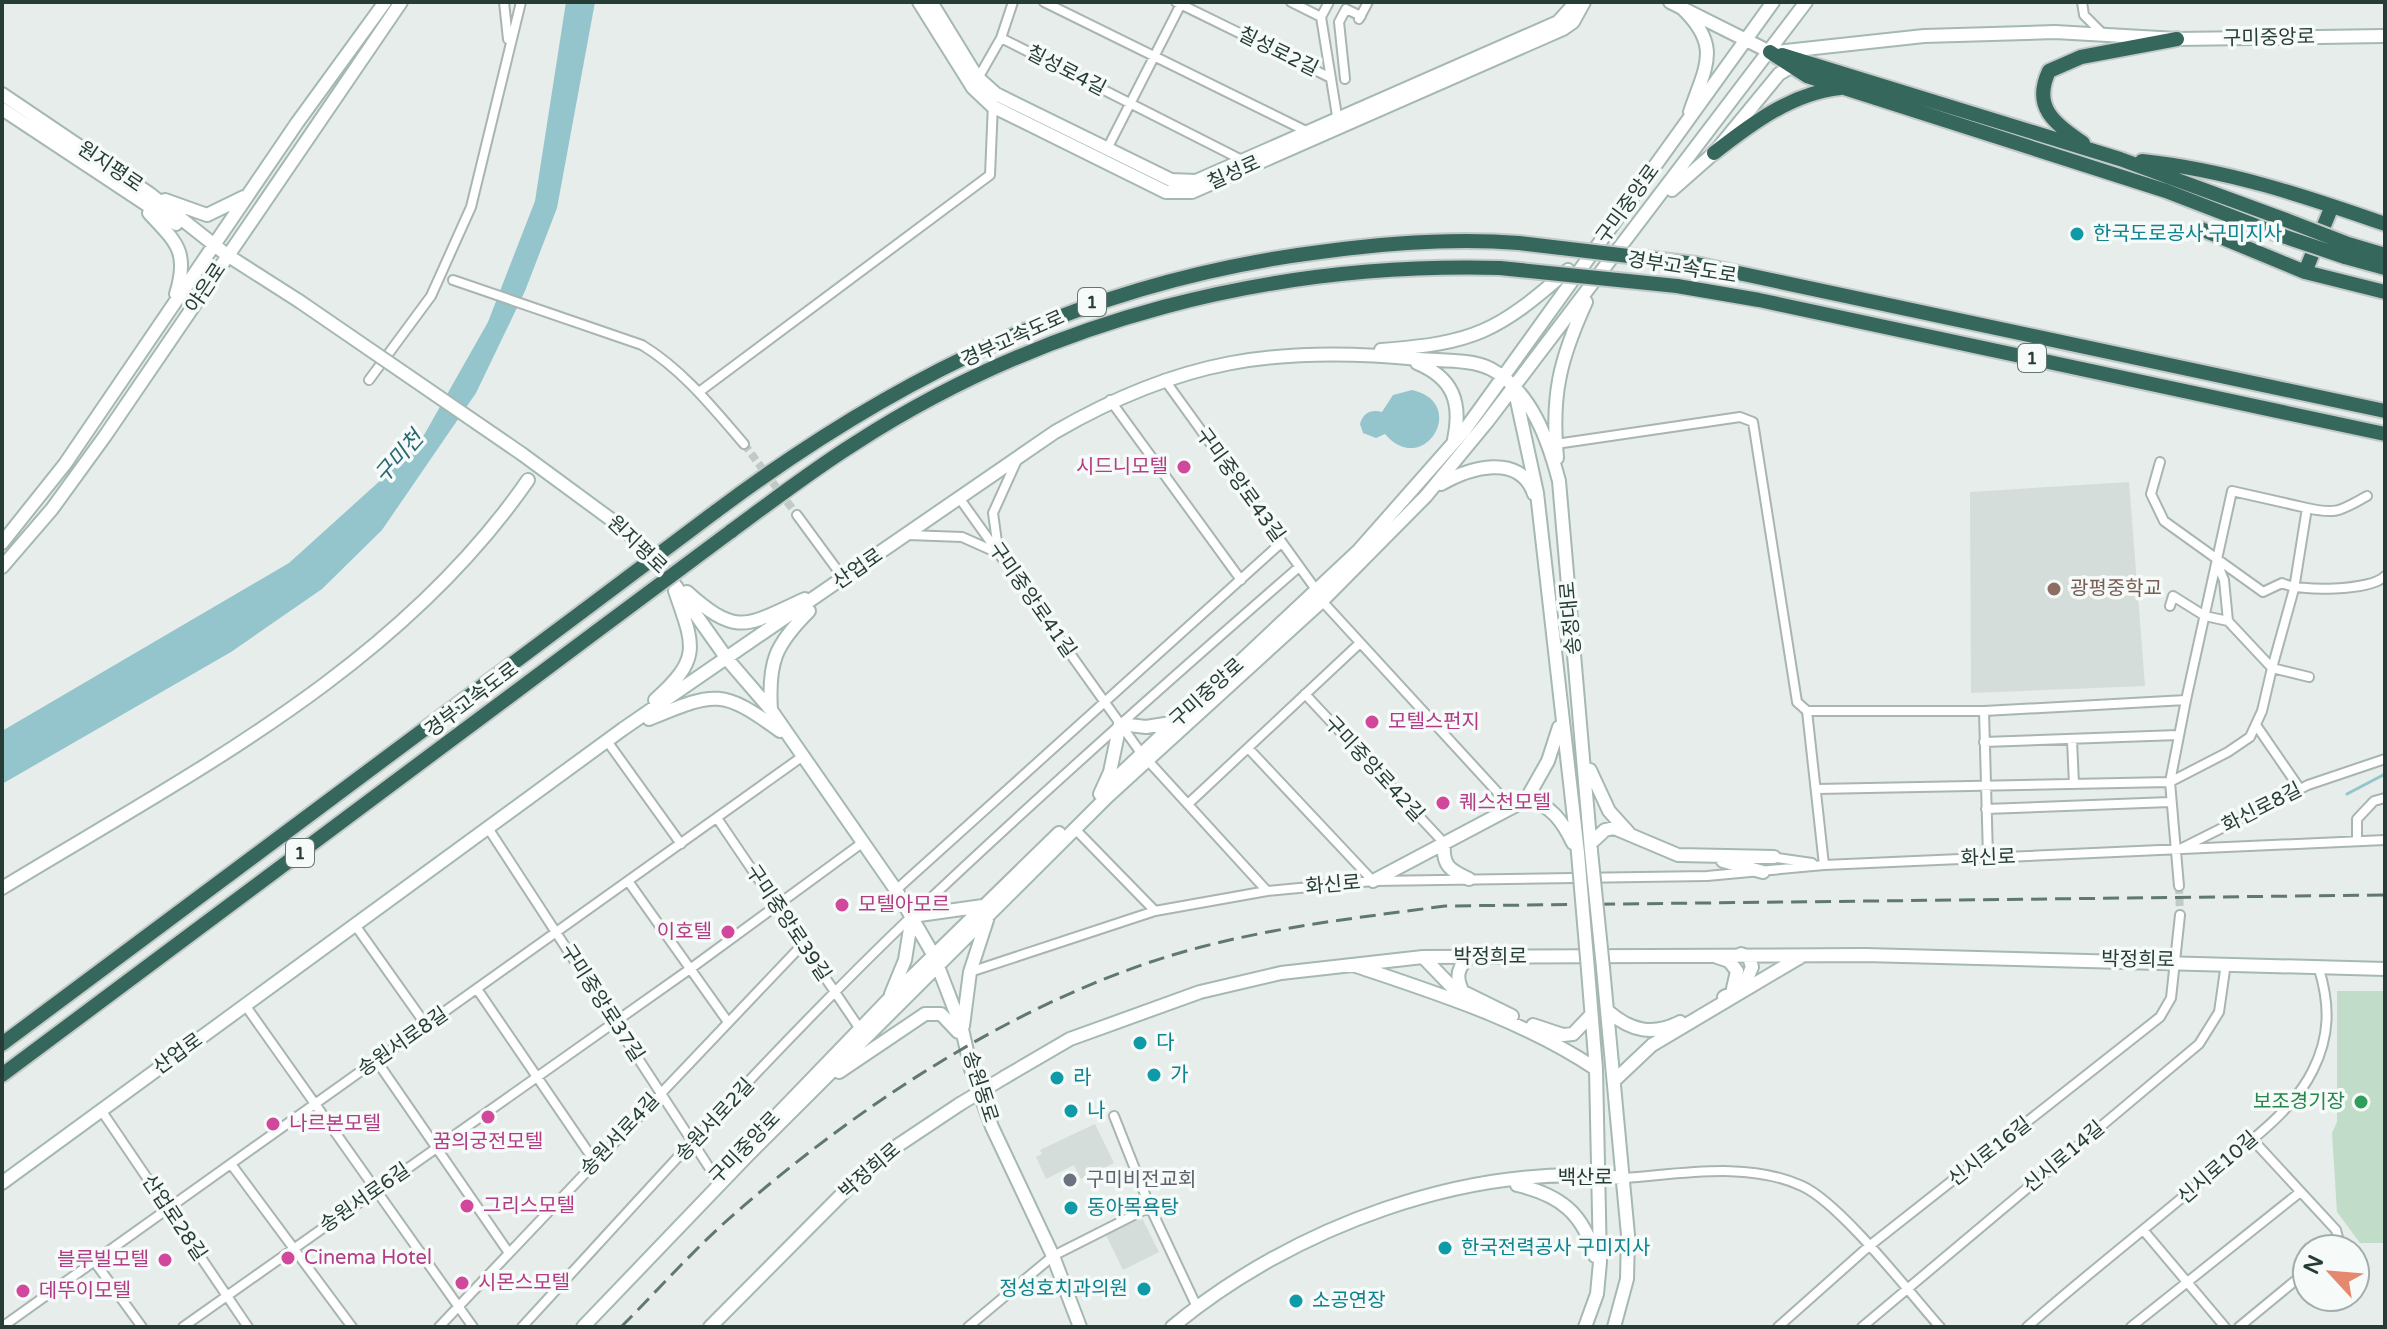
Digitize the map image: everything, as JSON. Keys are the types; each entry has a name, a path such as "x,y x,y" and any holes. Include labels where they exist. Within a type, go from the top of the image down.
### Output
{"highway":[{"path":"2097,152 2055,124 2043,107 2042,85 2049,71 2081,57 2177,39"},
{"path":"1770,52 2120,159 2286,220 2385,268"},
{"path":"1798,63 1807,76 2166,191 2280,235 2385,255"},
{"path":"1714,153 1764,116 1811,94 1843,88"},
{"path":"2120,159 2184,165 2301,194 2385,224"},
{"path":"2305,272 2332,206"},
{"path":"2201,229 2305,272 2385,292"},
{"name":"경부고속도로","path":"2,1044 796,454 909,385 973,351 1089,304 1157,282 1276,257 1383,244 1486,240 1519,243 1696,264 2385,411"},
{"name":"경부고속도로","path":"2,1075 830,460 913,409 976,376 1103,323 1160,306 1308,275 1380,268 1500,268 1677,286 2385,434"}],"street":[{"name":"야은로","path":"2,543 65,464 385,2"},
{"name":"야은로","path":"2,567 52,509 96,449 401,2"},
{"path":"504,2 509,44"},
{"path":"369,380 431,296 471,207 521,2"},
{"name":"칠성로","path":"919,2 976,83 994,100 1166,192 1178,194 1192,192 1558,22 1576,2"},
{"name":"칠성로","path":"931,2 976,83"},
{"path":"976,83 1001,38 1013,2"},
{"path":"1044,2 1306,131"},
{"path":"1291,2 1321,17 1329,2"},
{"path":"1345,79 1339,22 1348,6 1360,19 1368,2"},
{"name":"칠성로","path":"994,100 1182,183 1196,181 1306,131 1338,123 1563,29 1573,22 1584,2"},
{"name":"구미중앙로","path":"987,910 1075,829 1175,721 1320,596 1453,443 1773,2"},
{"name":"구미중앙로","path":"583,1327 1100,794 1426,496 1514,387 1806,2"},
{"path":"2082,2 2084,15 2103,35"},
{"name":"칠성로4길","path":"1107,149 1180,3"},
{"name":"칠성로2길","path":"1180,3 1331,78"},
{"path":"1676,5 1770,52"},
{"path":"1676,5 1704,33 1709,51 1685,125"},
{"name":"칠성로2길","path":"1321,17 1338,123"},
{"name":"구미중앙로","path":"1770,52 1856,46 1924,36 2055,32 2177,39 2385,36"},
{"name":"칠성로4길","path":"1001,38 1131,103"},
{"path":"1651,208 1714,153 1779,74 1798,63 1856,46"},
{"name":"원지평로","path":"2,94 144,198 522,454 624,529 667,574 728,660"},
{"path":"699,392 990,175 994,100"},
{"name":"칠성로","path":"1131,103 1242,160"},
{"name":"원지평로","path":"2,109 144,198"},
{"path":"144,198 207,215 250,193"},
{"path":"144,198 182,255 181,278 171,308"},
{"path":"1326,354 1440,345 1482,332 1504,323 1601,242"},
{"path":"1559,481 1556,444 1558,370 1595,281"},
{"path":"457,282 642,345 663,358 699,392 744,444"},
{"name":"산업로","path":"2,1183 623,729 728,660 1018,458 1110,400 1164,379 1231,361 1326,354 1402,357 1478,365 1514,387"},
{"path":"1402,357 1436,371 1450,386 1458,407 1453,443"},
{"name":"구미중앙로43길","path":"1164,379 1320,596 1511,807"},
{"name":"송정대로","path":"1514,387 1538,421 1559,481 1583,748 1586,849"},
{"name":"송정대로","path":"1514,387 1532,464 1560,709 1586,849 1609,1012 1625,1178 1627,1279 1614,1327"},
{"path":"1110,400 1241,580"},
{"path":"1556,444 1740,417 1753,422 1797,702 1807,711 1824,865 1774,857 1668,853 1614,828 1605,830 1586,849"},
{"path":"908,535 955,536 999,553 993,513 1018,458"},
{"path":"2160,462 2151,494 2164,521 2263,592 2282,583 2294,589 2371,584 2385,576"},
{"path":"1426,496 1461,473 1504,467 1526,480 1533,490 1540,526"},
{"path":"2,888 246,740 346,670 491,530 528,480"},
{"path":"2179,886 2170,782 2232,491 2326,512 2345,511 2367,496"},
{"name":"구미중앙로41길","path":"960,499 1144,756"},
{"path":"1817,789 2170,782 2228,752 2250,737 2256,725 2294,589 2307,508"},
{"path":"797,515 840,582"},
{"path":"896,890 1281,543"},
{"path":"2216,560 2224,580 2228,621"},
{"path":"888,1000 905,960 912,916 1120,724 1299,567"},
{"path":"667,574 717,618 740,624 757,620 840,582"},
{"path":"623,729 676,681 690,658 691,635 667,574"},
{"path":"771,710 771,673 780,642 840,582"},
{"path":"2170,606 2173,596 2205,616 2228,621 2272,668 2309,677"},
{"path":"1188,804 1360,643"},
{"name":"송원동로","path":"728,660 771,710 896,890 936,961 962,1029 971,1069 992,1127 1053,1256 1080,1326"},
{"name":"구미중앙로42길","path":"1305,694 1444,843"},
{"path":"623,729 711,697 741,704 791,739"},
{"path":"1807,711 1984,711 2186,700"},
{"path":"1526,800 1554,747 1560,709"},
{"path":"1984,711 1988,857"},
{"path":"1120,724 1146,727 1175,721"},
{"path":"1100,794 1110,772 1120,724"},
{"path":"2256,725 2300,789"},
{"path":"1984,742 2178,735"},
{"path":"2072,740 2074,784"},
{"path":"607,741 681,844"},
{"path":"1248,748 1373,881 1526,800 1540,802 1549,808 1586,849 1588,970 1596,1069 1599,1272 1597,1294 1585,1327"},
{"path":"1583,748 1593,781 1609,811 1634,837"},
{"name":"송원서로8길","path":"2,1327 803,756"},
{"path":"1144,756 1267,891"},
{"name":"화신로8길","path":"2174,852 2300,789 2385,759"},
{"path":"2357,840 2357,819 2374,801 2385,798"},
{"path":"1986,809 2170,802"},
{"name":"구미중앙로39길","path":"717,818 860,1029"},
{"name":"구미중앙로37길","path":"488,828 716,1178"},
{"path":"1075,829 1155,911"},
{"name":"화신로","path":"970,972 1155,911 1267,891 1373,881 1707,876 1824,865 2174,852 2385,840"},
{"name":"송원서로6길","path":"183,1327 690,969 862,843"},
{"path":"1444,843 1444,861 1448,869 1469,879"},
{"path":"1708,856 1763,872"},
{"name":"화신로","path":"1707,876 1774,857"},
{"path":"628,881 728,1022"},
{"path":"912,916 987,910 970,972 962,1029"},
{"path":"2174,961 2180,915"},
{"name":"송원서로2길","path":"522,1327 693,1142 912,916"},
{"path":"355,925 426,1025"},
{"name":"송원서로4길","path":"439,1327 803,944"},
{"path":"1615,1080 1652,1045 1736,993 1752,967 1749,957 1739,954"},
{"name":"박정희로","path":"710,1327 876,1160 960,1104 1070,1039 1200,992 1346,963 1423,957 1739,954 2174,961 2319,969 2385,969"},
{"path":"1609,1012 1622,1023 1647,1031 1671,1026 1805,955"},
{"path":"1698,956 1720,957 1733,965 1738,978 1736,993"},
{"path":"1423,957 1433,975 1460,996 1566,1049 1596,1069"},
{"path":"1460,996 1458,972 1469,958"},
{"name":"구미중앙로","path":"574,1327 888,1000 936,961"},
{"name":"신시로16길","path":"1778,1327 1868,1247 2160,1017 2171,998 2174,961"},
{"path":"1346,963 1460,996 1563,1035 1573,1034 1591,1015"},
{"name":"신시로14길","path":"1862,1327 2199,1044 2219,1012 2226,963"},
{"name":"신시로10길","path":"2027,1327 2252,1139 2303,1087 2324,1043 2328,1004 2319,969"},
{"path":"477,989 595,1162"},
{"path":"245,1005 473,1327"},
{"path":"814,1090 916,1019 934,1013 953,1024 971,1069"},
{"path":"376,1060 509,1253"},
{"name":"산업로28길","path":"101,1110 248,1327"},
{"path":"1114,1116 1150,1207 1197,1307"},
{"path":"2252,1139 2337,1233"},
{"path":"231,1164 352,1327"},
{"name":"백산로","path":"1172,1327 1254,1267 1327,1230 1422,1195 1506,1182 1721,1171 1782,1178 1822,1199 1940,1327"},
{"path":"1506,1182 1539,1190 1571,1209 1589,1236 1599,1272"},
{"path":"2131,1327 2299,1193"},
{"path":"968,1327 1053,1256 1150,1207"},
{"path":"2144,1231 2225,1327"},
{"path":"94,1261 142,1327"},
{"path":"2239,1327 2291,1284"},
{"path":"2037,1318 2044,1327"}],"shaded area":[{"name":"광평중학교","path":"2129,482 2145,686 1971,693 1970,492"},
{"path":"1095,1124 1114,1163 1081,1179 1074,1165 1046,1179 1036,1157 1042,1154 1040,1150"},
{"path":"1142,1218 1159,1252 1123,1270 1106,1235"}],"green space":[{"name":"보조경기장","path":"2337,991 2385,991 2385,1243 2371,1243 2371,1233 2353,1233 2337,1212 2332,1133 2337,1122"}],"water":[{"path":"566,2 595,2 557,208 525,291 476,393 382,530 322,589 231,652 2,784 2,731 289,563 403,460 424,435 488,322 535,201"},
{"path":"1412,390 1429,397 1438,409 1439,422 1426,443 1413,448 1399,446 1385,434 1376,438 1363,433 1360,424 1365,415 1382,412 1393,395"}],"waterway":[{"path":"2347,794 2385,774"}],"tunnel":[{"path":"744,444 797,515"},
{"path":"2179,886 2180,915"}],"railway":[{"path":"621,1327 723,1224 829,1137 887,1096 1009,1023 1072,993 1136,967 1201,947 1292,928 1445,906 2385,895"}],"place":[{"name":"한국도로공사 구미지사","path":"2077,234"},
{"name":"시드니모텔","path":"1184,467"},
{"name":"광평중학교","path":"2054,589"},
{"name":"모텔스펀지","path":"1372,722"},
{"name":"퀘스천모텔","path":"1443,803"},
{"name":"모텔아모르","path":"842,905"},
{"name":"이호텔","path":"728,932"},
{"name":"다","path":"1140,1043"},
{"name":"가","path":"1154,1075"},
{"name":"라","path":"1057,1078"},
{"name":"보조경기장","path":"2361,1102"},
{"name":"나","path":"1071,1111"},
{"name":"꿈의궁전모텔","path":"488,1117"},
{"name":"나르본모텔","path":"273,1124"},
{"name":"구미비전교회","path":"1070,1180"},
{"name":"그리스모텔","path":"467,1206"},
{"name":"동아목욕탕","path":"1071,1208"},
{"name":"한국전력공사 구미지사","path":"1445,1248"},
{"name":"Cinema Hotel","path":"288,1258"},
{"name":"블루빌모텔","path":"165,1260"},
{"name":"시몬스모텔","path":"462,1283"},
{"name":"정성호치과의원","path":"1144,1289"},
{"name":"데뚜이모텔","path":"23,1291"},
{"name":"소공연장","path":"1296,1301"}],"water label":[{"name":"구미천","path":"399,457"}]}
